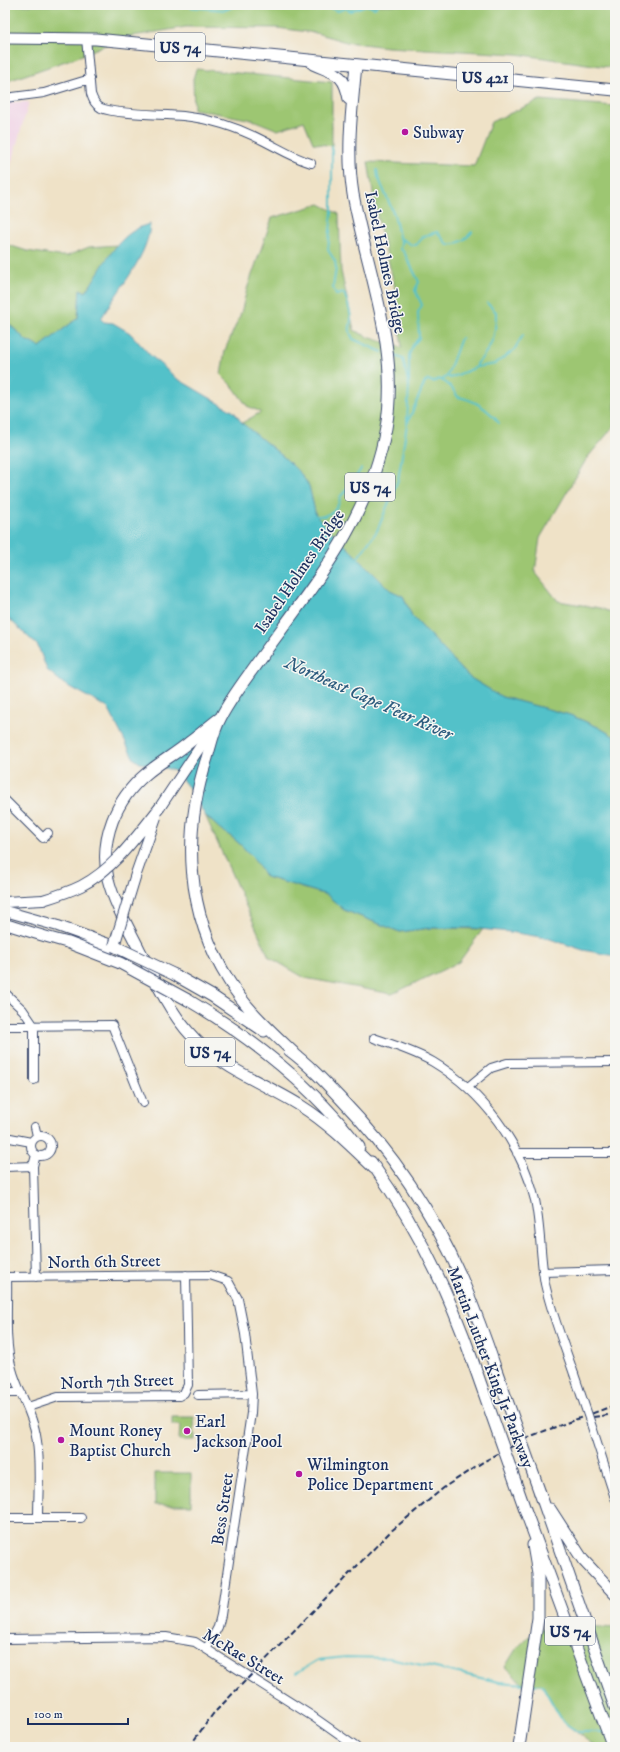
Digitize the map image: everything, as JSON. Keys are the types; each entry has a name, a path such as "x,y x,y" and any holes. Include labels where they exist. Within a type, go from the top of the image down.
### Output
{"highway":[{"name":"US 74","path":"5,38 86,38 356,65"},
{"path":"301,59 342,78 347,86 352,111"},
{"name":"US 421","path":"356,65 615,90"},
{"name":"Isabel Holmes Bridge","path":"220,718 338,548 363,504 370,487 383,443 389,401 390,378 384,325 353,194 350,156 356,65"},
{"name":"US 74","path":"220,718 192,741 147,773 124,796 115,812 109,831 106,851 108,880 126,925 179,1022 191,1035 223,1062 300,1106 319,1119 374,1168"},
{"name":"US 74","path":"220,718 198,784 193,817 191,846 192,875 198,906 221,967 242,1000 294,1053"},
{"name":"Martin Luther King Jr Parkway","path":"68,943 120,963 188,1000 238,1031 280,1064 350,1135 397,1200 429,1255 446,1290 613,1747"},
{"name":"Martin Luther King Jr Parkway","path":"114,946 174,975 212,996 294,1053 315,1071 354,1112 383,1148 418,1198 461,1278 495,1367 615,1707"},
{"path":"540,1493 580,1555 615,1594"},
{"path":"520,1743 538,1618 539,1595 538,1574 527,1515"}],"main road":[{"name":"Isabel Holmes Bridge","path":"114,946 136,874 160,807 220,718"},
{"path":"5,902 43,900 81,886 99,875 118,858 160,807"},
{"path":"5,911 58,926 114,946"},
{"path":"5,924 68,943 106,949 114,946"}],"street":[{"path":"86,38 94,102 100,108 106,110 184,116 214,122 246,132 284,153 311,163"},
{"path":"5,98 44,93 90,78"},
{"path":"5,800 46,835"},
{"path":"5,993 23,1010 34,1026 34,1080"},
{"path":"5,1026 112,1025 142,1103"},
{"path":"374,1038 432,1061 468,1088 491,1112 508,1135 530,1182 535,1200 543,1272 549,1300 615,1498"},
{"path":"468,1088 490,1068 507,1063 615,1062"},
{"path":"5,1137 34,1139 47,1137 51,1146 46,1155 36,1155 31,1150 34,1139 35,1127"},
{"path":"517,1153 615,1153"},
{"path":"36,1155 33,1166 36,1277"},
{"path":"5,1167 33,1166"},
{"path":"543,1272 615,1270"},
{"name":"North 6th Street","path":"6,1277 203,1274"},
{"name":"Bess Street","path":"203,1274 224,1278 235,1291 245,1334 252,1394 251,1413 221,1614 218,1628 207,1648"},
{"name":"North 7th Street","path":"28,1407 58,1397 179,1396 184,1393 188,1384 186,1275"},
{"path":"6,1277 9,1348 12,1370 28,1407 37,1443 38,1518"},
{"path":"5,1393 21,1393"},
{"path":"198,1395 252,1394"},
{"path":"5,1518 81,1518"},
{"name":"McRae Street","path":"5,1639 166,1637 188,1640 207,1648 312,1716 356,1747"}],"shaded area":[{"path":"5,102 29,102 5,185"}],"green space":[{"path":"5,5 615,5 615,68 516,54 387,47 346,42 316,33 277,28 186,27 121,38 80,56 5,82"},
{"path":"196,69 332,82 332,146 313,143 304,121 278,130 253,120 194,109 193,79"},
{"path":"540,100 615,106 615,425 587,458 540,538 535,572 558,601 600,608 615,614 615,737 598,727 570,715 502,697 469,677 412,616 403,596 390,590 316,516 309,486 286,459 242,423 261,412 247,406 234,388 221,375 225,350 241,313 247,289 272,218 320,204 339,214 341,271 354,330 368,337 402,348 394,283 377,216 368,162 474,166 491,122"},
{"path":"5,244 27,251 59,256 67,256 89,247 117,245 86,292 80,289 78,318 40,347 27,341 5,320"},
{"path":"205,815 242,846 253,858 266,877 327,895 344,910 400,932 430,928 483,929 459,962 392,994 305,978 269,957"},
{"name":"Earl Jackson Pool","path":"172,1417 194,1417 195,1440 179,1440 180,1425 172,1425"},
{"path":"155,1473 191,1473 191,1505 155,1505"},
{"path":"585,1626 615,1628 615,1747 596,1747 563,1722 542,1685 523,1684 505,1667 516,1649 536,1629"}],"water":[{"name":"Northeast Cape Fear River","path":"150,224 144,249 138,261 101,319 104,322 113,323 130,333 150,355 176,378 234,412 242,423 286,459 301,474 309,486 316,516 390,590 403,596 412,616 469,677 502,697 570,715 598,727 615,737 615,956 583,950 547,938 510,932 471,928 430,928 400,932 344,910 327,895 266,877 253,858 242,846 205,815 189,788 175,771 140,763 134,759 108,708 64,684 47,670 38,646 5,615 5,320 27,341 40,347 78,318 80,289 86,292 105,261 120,242 139,228"}],"waterway":[{"path":"191,5 191,7 225,10 236,5"},
{"path":"323,5 338,11 346,8 350,11 366,5 375,8 377,5"},
{"path":"332,146 332,212 328,250 335,261 336,268 333,287 336,295 344,293 351,315 350,330 353,339 382,352"},
{"path":"377,170 378,177 394,214 400,241"},
{"path":"409,381 409,355 413,345 419,338 418,312 422,305 415,290 419,282 404,252 400,249 402,239 412,245 416,245 424,236 437,232 448,245 462,241 472,232"},
{"path":"477,367 477,364 490,346 495,328 496,312 487,303"},
{"path":"447,376 450,378 477,367 495,364 514,350 523,335"},
{"path":"442,380 447,376 461,338"},
{"path":"392,355 403,359 409,386"},
{"path":"356,560 377,531 398,480 407,424 425,382 428,380 433,382 439,379 445,382 458,397 470,400 481,406 499,423"},
{"path":"407,421 409,385"},
{"path":"316,516 324,516 333,512 339,503 340,497 361,469"},
{"path":"296,1673 318,1660 346,1657 390,1658 499,1682 525,1684"},
{"path":"531,1685 542,1685 563,1722 578,1732 603,1732"}],"railway":[{"path":"189,1747 213,1714 390,1532 446,1486 483,1462 531,1436 615,1405"},
{"path":"593,1417 615,1414"}],"place":[{"name":"Subway","path":"405,132"},
{"name":"Earl Jackson Pool","path":"187,1431"},
{"name":"Mount Roney Baptist Church","path":"61,1440"},
{"name":"Wilmington Police Department","path":"299,1474"}]}
